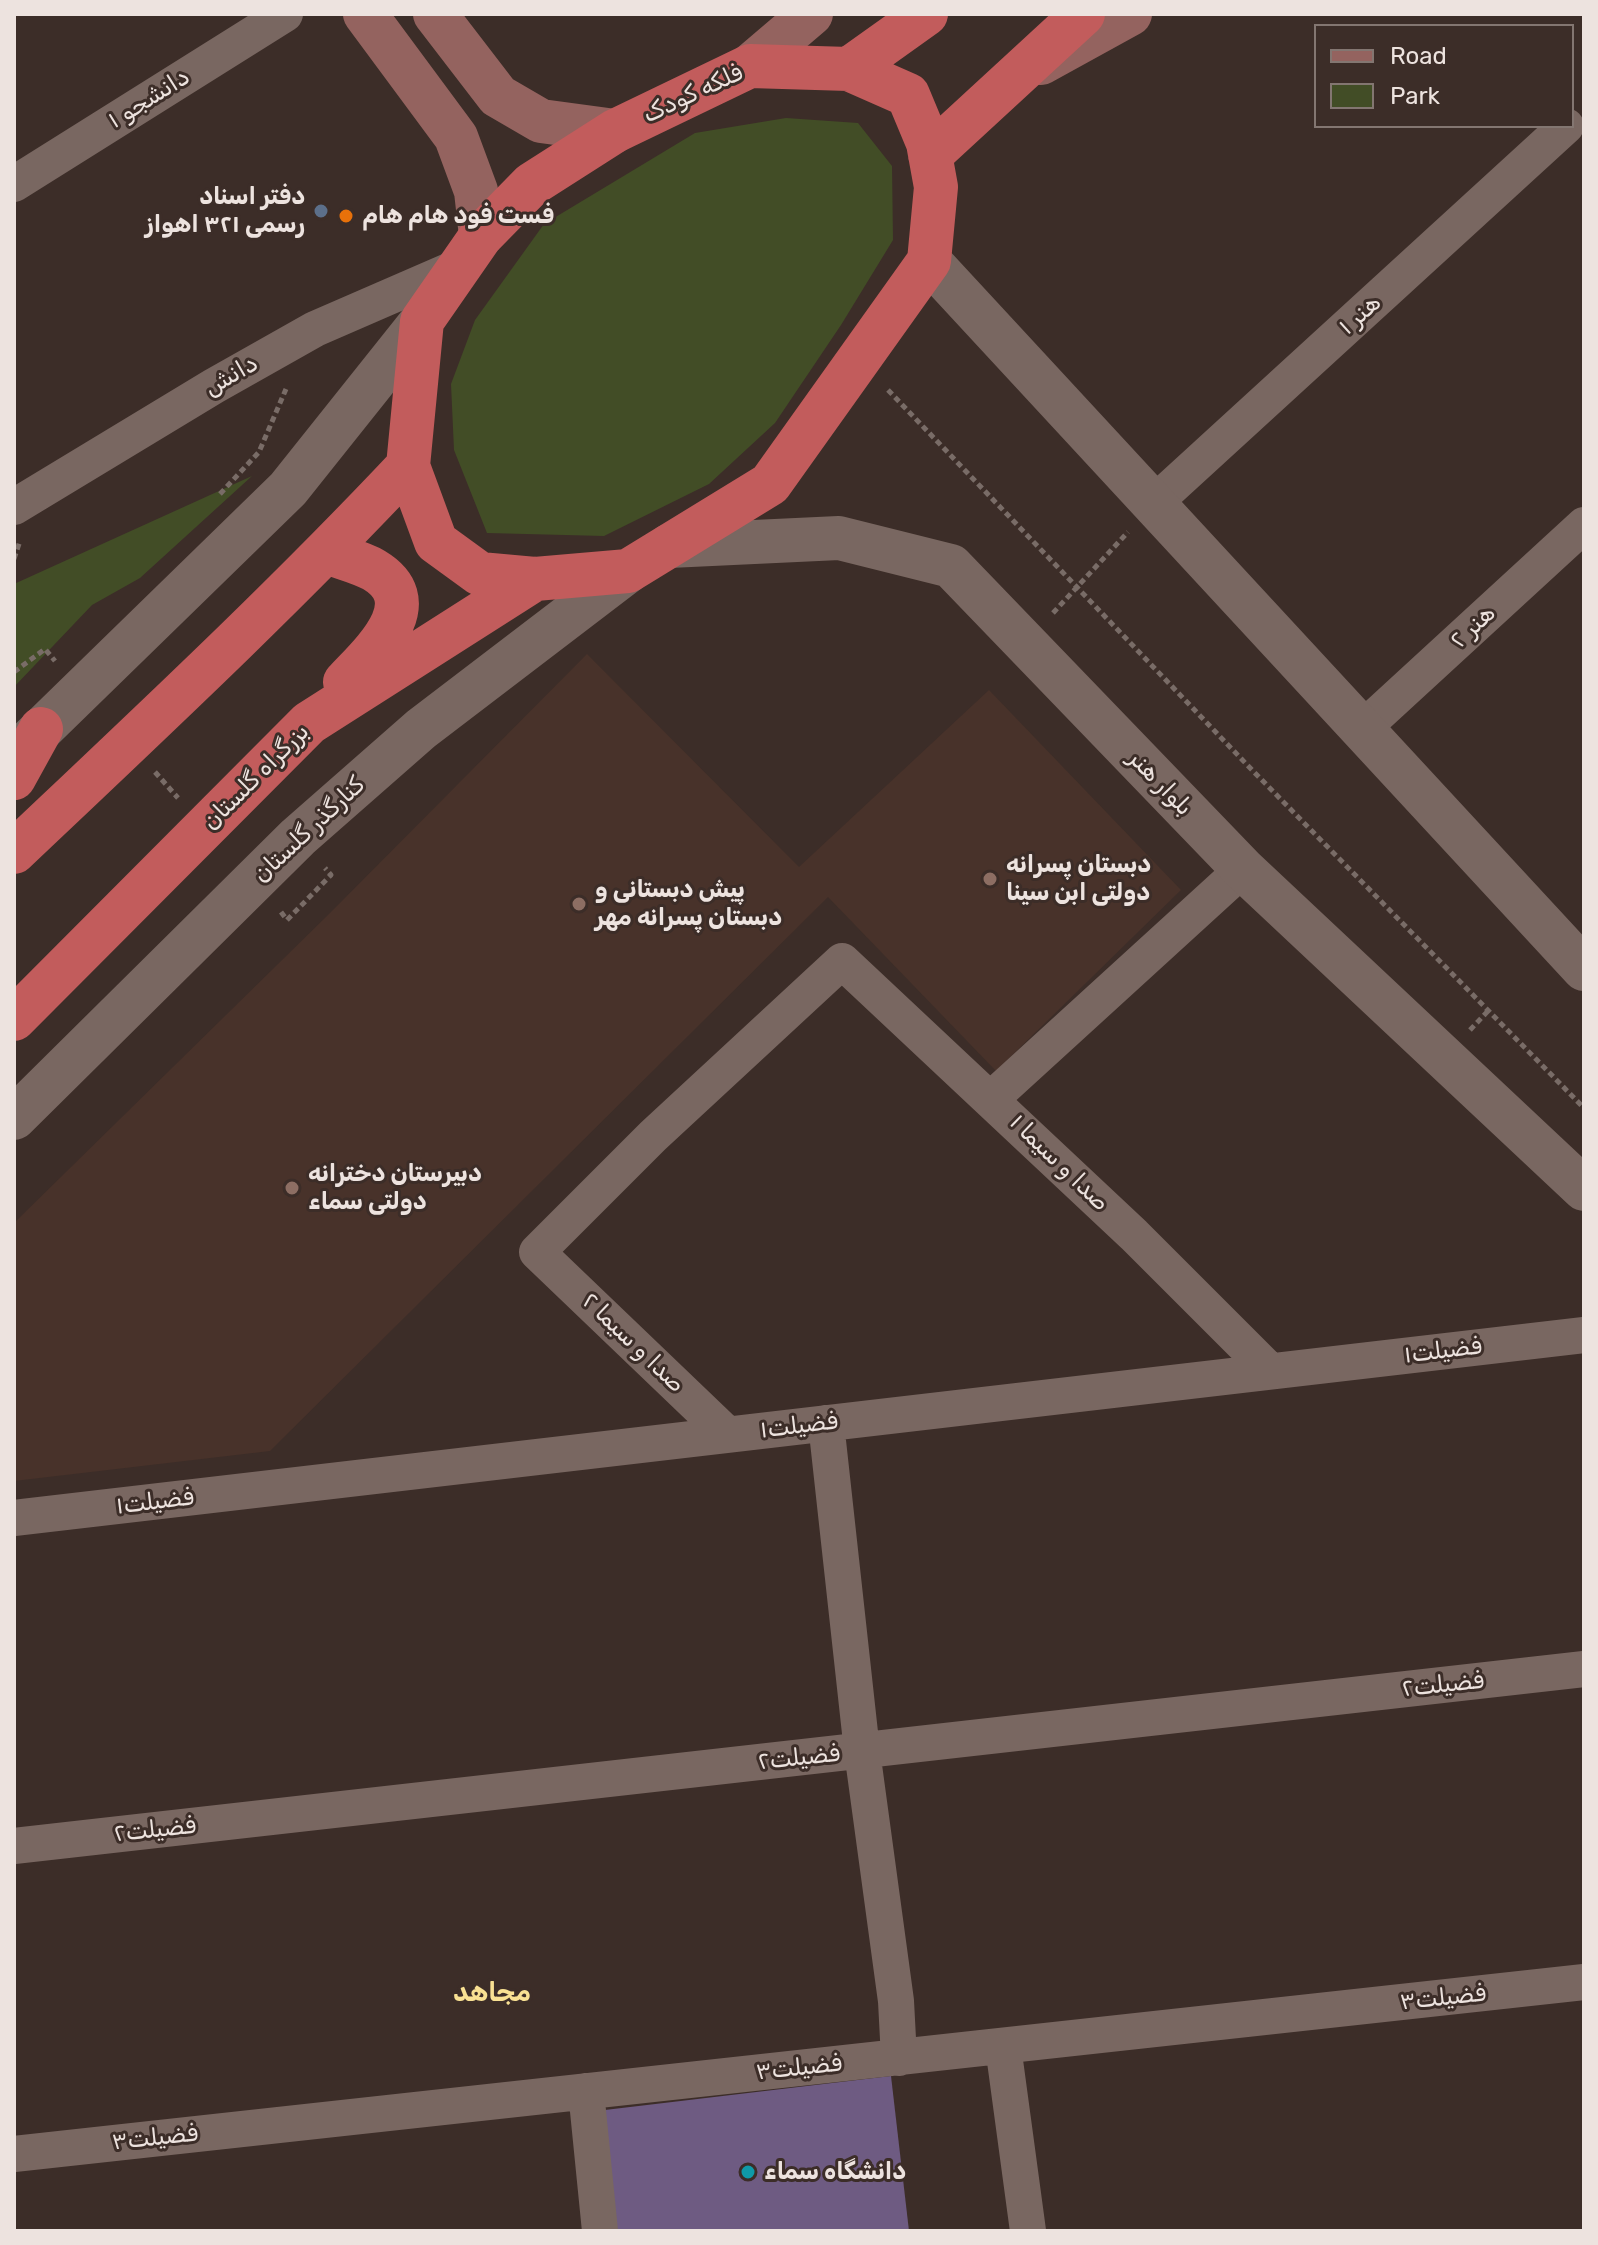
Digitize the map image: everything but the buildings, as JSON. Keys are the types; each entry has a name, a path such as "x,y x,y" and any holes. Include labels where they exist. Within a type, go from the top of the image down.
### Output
{"highway":[{"path":"849,69 926,14"},
{"path":"930,155 1083,14"},
{"name":"فلکه کودک","path":"750,66 849,69 908,95 928,143 936,187 929,261 770,484 628,571 535,579 480,574 436,542 408,466 422,321 470,251 532,184 615,131 750,66"},
{"path":"14,852 327,552 408,466"},
{"path":"309,723 388,634 397,613 390,584 374,570 327,552"},
{"name":"بزرگراه گلستان","path":"14,1019 309,723 535,579"},
{"path":"14,778 27,743"}],"main road":[{"path":"365,14 456,137 476,191 470,251"},
{"path":"435,14 498,96 541,121 615,131"},
{"path":"1015,78 1130,14"},
{"path":"750,66 808,15"}],"street":[{"name":"دانشجو ۱","path":"14,184 285,14"},
{"name":"هنر ۱","path":"1154,503 1564,128"},
{"name":"دانش","path":"14,507 315,329 470,251"},
{"path":"929,261 1582,963"},
{"path":"27,743 288,489 422,321"},
{"name":"هنر ۲","path":"1362,729 1584,525"},
{"name":"بلوار هنر","path":"669,546 839,538 951,566 1243,869 1584,1189"},
{"name":"کنارگذر گلستان","path":"14,1118 298,837 421,729 628,571"},
{"path":"991,1099 1243,869"},
{"name":"صدا و سیما ۱","path":"537,1252 653,1136 842,961 1134,1235 1270,1371"},
{"name":"صدا و سیما ۲","path":"537,1252 728,1435"},
{"name":"فضیلت۱","path":"14,1518 1584,1335"},
{"path":"826,1423 862,1751 896,2001 899,2058"},
{"name":"فضیلت۲","path":"14,1846 1584,1669"},
{"name":"فضیلت۳","path":"14,2154 1584,1982"},
{"path":"1003,2046 1028,2231"},
{"path":"586,2091 600,2231"}],"path":[{"path":"860,360 1263,782 1584,1108"},
{"path":"216,498 259,452 290,378 277,386"},
{"path":"1024,642 1078,589 1154,503"},
{"path":"14,543 21,539 14,559"},
{"path":"14,672 45,649 54,662 64,653"},
{"path":"150,767 182,802"},
{"path":"277,908 287,920 331,875"}],"shaded area":[{"path":"587,654 799,867 989,690 1181,890 996,1071 828,897 270,1451 14,1481 14,1223 331,912"}],"green space":[{"path":"786,118 858,123 892,166 893,240 775,423 709,484 604,536 487,533 454,450 451,384 475,320 544,224 695,133"},
{"path":"252,476 140,578 92,605 14,687 14,584"}],"place":[{"name":"دفتر اسناد رسمی ۳۲۱ اهواز","path":"321,211"},
{"name":"فست فود هام هام","path":"346,216"},
{"name":"دبستان پسرانه دولتی ابن سینا","path":"990,879"},
{"name":"پیش دبستانی و دبستان پسرانه مهر","path":"579,904"},
{"name":"دبیرستان دخترانه دولتی سماء","path":"292,1188"},
{"name":"دانشگاه سماء","path":"748,2172"}],"district":[{"name":"مجاهد","path":"492,1993"}]}
